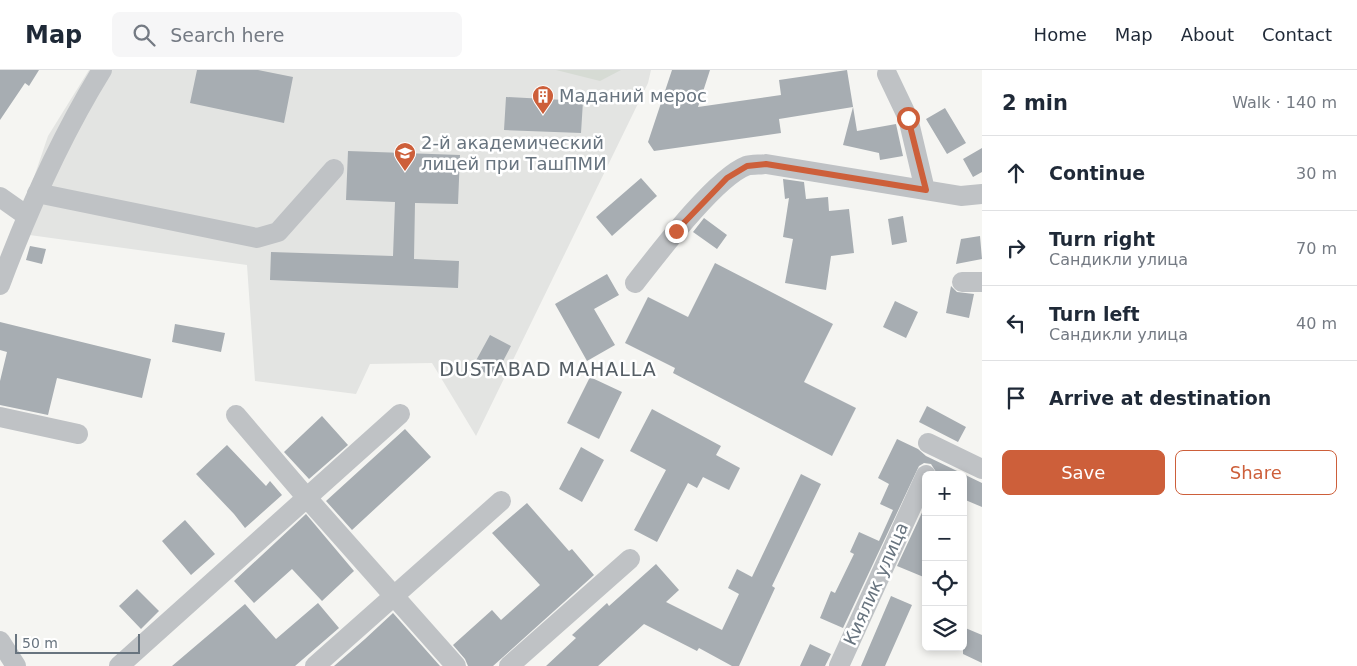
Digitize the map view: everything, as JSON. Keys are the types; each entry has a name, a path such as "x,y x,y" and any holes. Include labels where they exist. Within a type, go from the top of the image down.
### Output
{"street":[{"path":"0,285 27,216 73,117 102,70"},
{"path":"888,74 908,118 926,190"},
{"path":"635,283 676,231 727,178 747,166 766,164 961,196 982,194"},
{"path":"37,193 257,238 278,232 334,169"},
{"path":"2,201 27,216"},
{"path":"962,282 982,282"},
{"path":"120,666 400,414"},
{"path":"236,416 392,596 456,666"},
{"path":"0,417 78,434"},
{"name":"Киялик улица","path":"927,471 933,446 982,469"},
{"name":"Киялик улица","path":"840,666 922,484"},
{"path":"315,666 501,501"},
{"path":"509,666 630,560"},
{"path":"0,641 16,666"}],"shaded area":[{"path":"89,70 651,70 648,83 476,436 432,363 370,364 356,394 255,381 247,265 15,233 48,136"},
{"path":"556,70 621,70 600,81"}],"building":[{"path":"0,70 39,70 29,86 25,83 0,120"},
{"path":"197,70 258,70 293,77 284,123 190,103"},
{"path":"672,70 710,70 698,107 781,95 779,80 847,70 857,131 896,124 903,156 880,160 879,153 843,145 853,107 779,119 781,133 654,151 648,142"},
{"name":"Маданий мерос","path":"506,97 583,101 581,133 504,130"},
{"path":"945,108 966,143 947,154 926,119"},
{"path":"982,148 982,172 973,177 963,159"},
{"path":"348,151 460,155 458,204 415,203 414,259 459,261 458,288 270,280 271,252 393,256 395,202 346,200"},
{"path":"641,178 657,196 612,236 596,217"},
{"path":"783,179 804,182 806,199 828,197 829,211 849,209 854,253 831,256 826,290 785,283 793,239 783,237 789,198 785,199"},
{"path":"903,216 907,242 892,245 888,219"},
{"path":"704,218 727,235 717,249 693,232"},
{"path":"980,236 982,259 956,264 961,239"},
{"path":"30,246 46,249 42,264 26,260"},
{"path":"715,263 833,324 804,382 856,408 832,456 673,373 675,368 625,343 648,297 688,317"},
{"path":"607,274 619,295 594,309 615,345 587,361 555,304"},
{"path":"951,286 957,292 974,294 969,318 946,313"},
{"path":"895,301 918,312 906,338 883,327"},
{"path":"0,322 151,359 142,398 57,378 48,415 0,405 0,381 7,352 0,350"},
{"path":"175,324 225,333 221,352 172,342"},
{"path":"490,335 511,346 494,378 473,366"},
{"path":"590,377 622,392 599,439 567,423"},
{"path":"927,406 966,427 958,442 919,422"},
{"path":"652,409 721,446 716,455 740,468 729,490 703,477 697,488 688,483 657,542 634,530 666,470 630,451"},
{"path":"322,416 348,445 309,479 284,452"},
{"path":"405,429 431,457 352,530 326,501"},
{"path":"897,439 957,471 935,471 931,464 924,463 919,466 843,628 820,618 831,591 835,593 854,554 850,552 859,532 879,541 893,510 880,504 889,484 878,478"},
{"path":"227,445 266,486 270,481 282,495 245,528 196,474"},
{"path":"581,447 604,460 582,502 559,489"},
{"path":"801,474 821,484 772,586 775,588 739,666 732,666 699,648 697,651 644,624 598,666 546,666 576,638 572,635 607,603 609,606 656,564 679,590 666,602 722,630 739,594 728,588 737,569 752,577"},
{"path":"967,476 982,483 982,507 967,501"},
{"path":"527,503 569,551 572,549 594,575 493,666 468,666 465,659 453,645 492,610 501,620 540,585 492,533"},
{"path":"922,513 922,576 897,566"},
{"path":"306,514 354,571 322,601 292,569 254,603 234,581"},
{"path":"185,520 215,554 191,575 162,541"},
{"path":"137,589 159,611 141,629 119,606"},
{"path":"891,596 912,605 885,666 861,666"},
{"path":"318,603 339,628 295,666 172,666 245,604 276,639"},
{"path":"393,613 440,666 334,666 365,639"},
{"path":"967,629 982,635 982,663 963,654 963,651 967,651"},
{"path":"810,644 831,654 825,666 800,666"}],"place":[{"name":"Маданий мерос","path":"543,115"},
{"name":"2-й академический лицей при ТашПМИ","path":"405,172"}],"district":[{"name":"DUSTABAD MAHALLA","path":"548,369"}],"route":[{"path":"676,231 727,178 747,166 766,164 926,190 908,118"}]}
